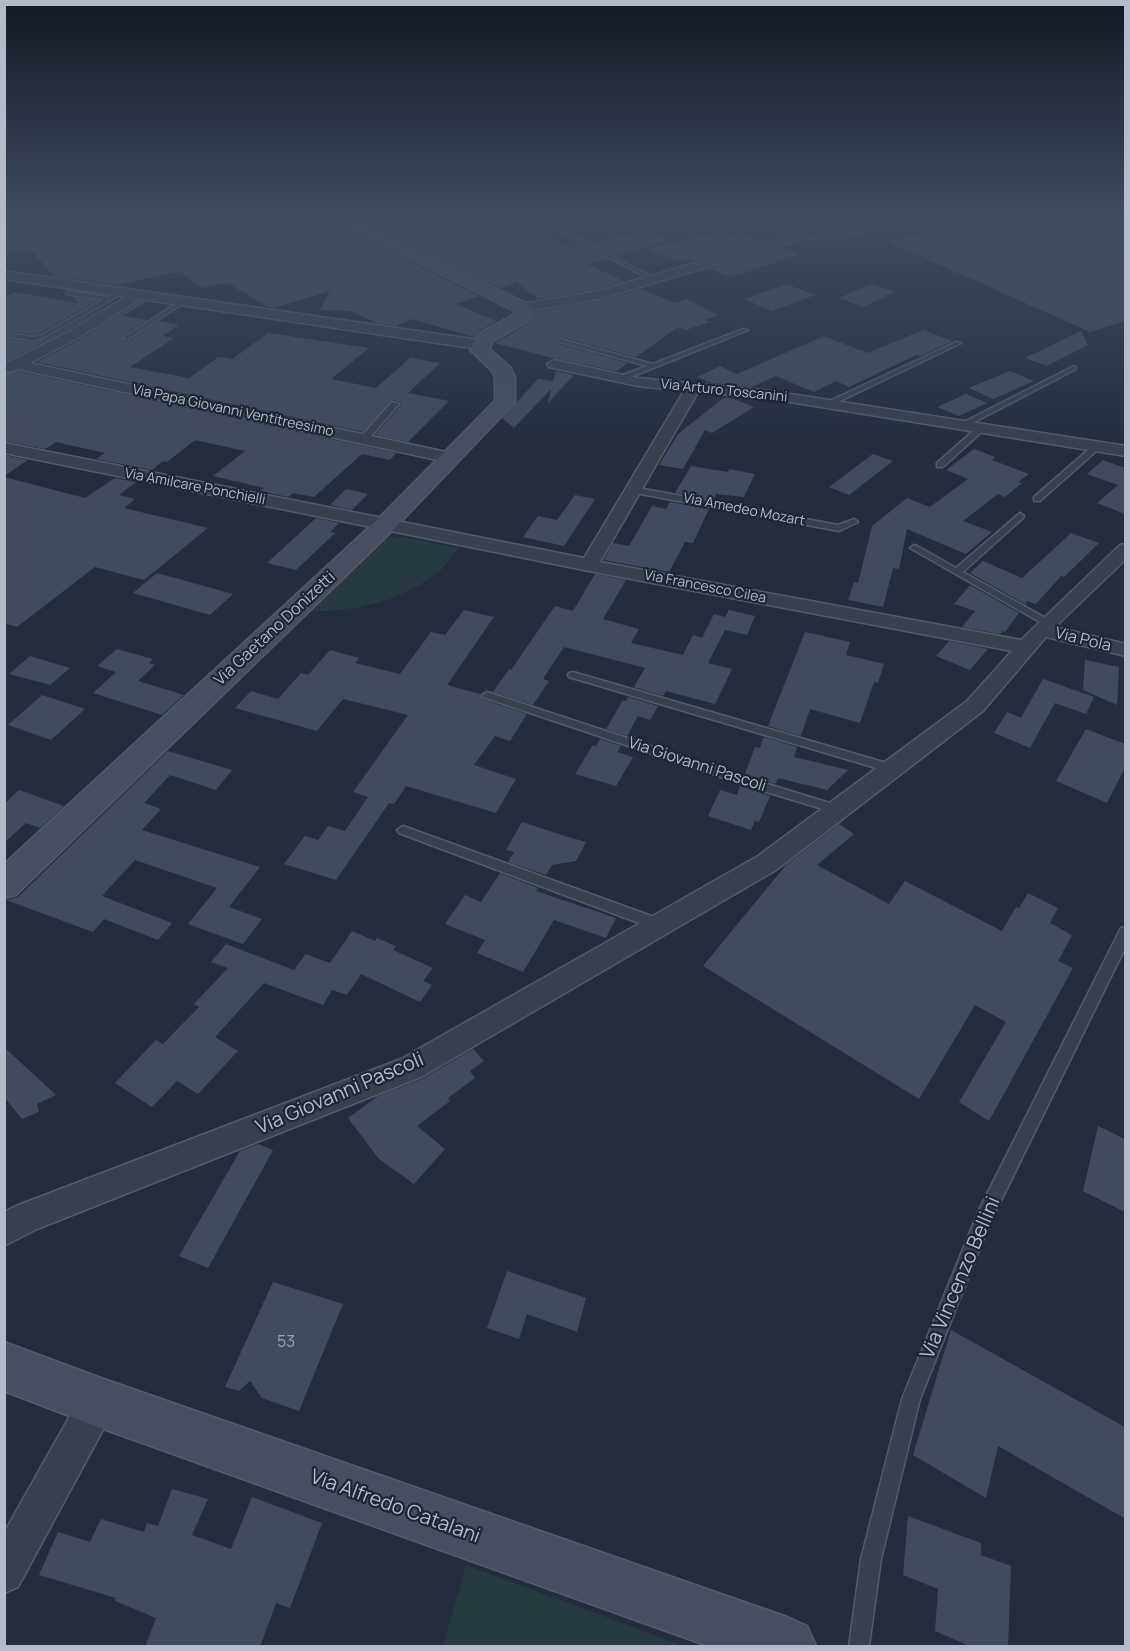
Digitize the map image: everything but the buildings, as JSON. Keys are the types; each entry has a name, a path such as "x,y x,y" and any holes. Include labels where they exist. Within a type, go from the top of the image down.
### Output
{"street":[{"path":"110,295 136,295"},
{"path":"137,295 485,351 484,338 519,319 524,313 522,308"},
{"path":"10,367 73,335 137,295"},
{"path":"496,295 522,308 599,295"},
{"name":"Via Gaetano Donizetti","path":"4,885 385,525 505,402 505,378 501,368 485,351"},
{"name":"Via Arturo Toscanini","path":"554,364 621,379 771,395 1125,451"},
{"name":"Via Papa Giovanni Ventitreesimo","path":"10,367 451,458"},
{"path":"589,565 693,388"},
{"name":"Via Amilcare Ponchielli","path":"4,448 385,525"},
{"name":"Via Francesco Cilea","path":"385,525 589,565 1038,633"},
{"name":"Via Giovanni Pascoli","path":"4,1230 27,1217 411,1068 767,863 975,706 1038,633 1125,549"},
{"name":"Via Pola","path":"1038,633 1125,650"},
{"name":"Via Alfredo Catalani","path":"4,1366 787,1647"},
{"path":"4,1573 99,1402"}],"lane":[{"path":"93,295 115,296"},
{"path":"14,336 33,339 43,336 115,296"},
{"path":"126,338 182,302"},
{"name":"Via Arturo Toscanini","path":"621,379 745,330"},
{"path":"560,341 654,366"},
{"path":"827,404 958,343"},
{"path":"962,425 1074,368"},
{"path":"363,440 394,404"},
{"path":"940,465 982,428"},
{"path":"1037,499 1098,446"},
{"name":"Via Amedeo Mozart","path":"633,490 839,528 854,522"},
{"path":"957,572 1020,516"},
{"path":"914,548 957,572 1038,633"},
{"path":"573,675 894,769"},
{"name":"Via Giovanni Pascoli","path":"487,695 839,810"},
{"path":"403,830 660,925"},
{"name":"Via Vincenzo Bellini","path":"859,1647 871,1559 911,1400 984,1218 1125,932"}],"green space":[{"path":"398,536 459,548 440,571 418,586 390,599 361,607 306,611 378,541"},
{"path":"466,1565 684,1646 443,1646"}]}
